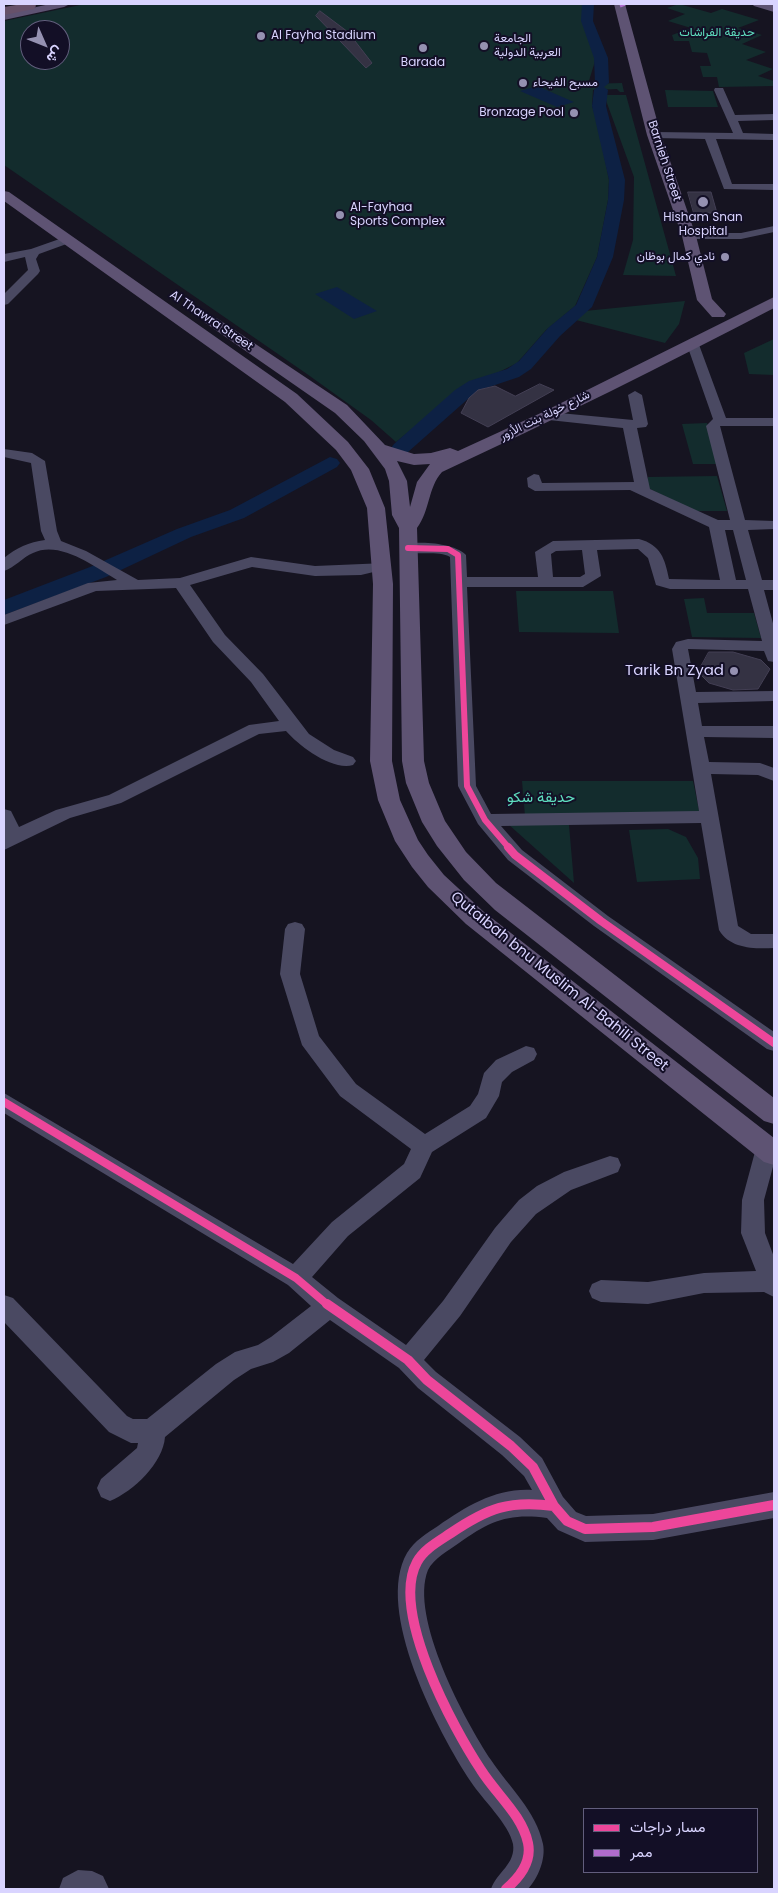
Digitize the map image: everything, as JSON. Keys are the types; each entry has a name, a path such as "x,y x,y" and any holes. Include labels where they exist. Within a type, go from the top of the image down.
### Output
{"highway":[{"path":"4,12 36,5"}],"main road":[{"path":"4,17 64,4"},
{"name":"Barnieh Street","path":"612,4 630,88 681,235 695,325"},
{"name":"Barnieh Street","path":"619,4 654,135 689,236 705,300 719,314"},
{"path":"758,4 774,7"},
{"path":"769,4 774,7"},
{"path":"4,179 144,275"},
{"name":"Al Thawra Street","path":"4,195 291,398 352,456 367,481"},
{"name":"شارع خولة بنت الأزور","path":"695,325 716,332 774,302"},
{"name":"Al Thawra Street","path":"200,313 341,409 370,436 400,474"},
{"path":"695,325 704,313 752,313"},
{"path":"716,332 727,321 719,314"},
{"name":"شارع خولة بنت الأزور","path":"379,449 402,458 433,464 549,416 695,325"},
{"name":"شارع خولة بنت الأزور","path":"433,464 441,457 538,413 674,346 687,337 695,325"},
{"path":"291,398 336,426 370,459 400,474 433,464"},
{"path":"408,538 419,511 425,481 433,464"},
{"path":"383,610 390,581 389,499 400,474"},
{"name":"Qutaibah bnu Muslim Al-Bahili Street","path":"400,474 401,515 408,538 412,755 421,794 444,839 480,884 504,904 774,1113"},
{"name":"Qutaibah bnu Muslim Al-Bahili Street","path":"367,481 376,508 381,566 383,610 381,684 384,780 396,821 420,861 436,880 475,918 771,1151"}],"street":[{"path":"720,90 739,136"},
{"path":"730,118 774,117"},
{"path":"654,135 774,137"},
{"path":"709,135 728,187 774,187"},
{"path":"689,236 741,236 774,229"},
{"path":"4,258 34,252 68,240"},
{"path":"4,301 34,271 30,259 34,252"},
{"path":"695,325 721,422"},
{"path":"549,416 641,424 635,395"},
{"path":"774,422 721,422 714,423 713,426 773,651 688,644 680,649 687,698 730,930 748,941 774,941"},
{"path":"629,424 643,491"},
{"path":"4,453 27,456 38,461 49,531 54,543"},
{"path":"534,478 535,487 632,486 716,525 774,525"},
{"path":"716,525 729,584"},
{"path":"408,538 453,551 458,555 467,786 485,820 515,855 601,921 774,1043"},
{"path":"4,566 33,546 54,543 116,572 134,584"},
{"path":"460,582 583,582 593,576 589,545"},
{"path":"546,582 543,552 547,548 589,545 648,546 653,550 662,582 670,584 774,585"},
{"path":"4,620 94,586 181,583 251,562 315,571 361,570 381,566"},
{"path":"181,583 224,645 257,678 289,725 301,738 324,754 347,761"},
{"path":"687,698 774,696"},
{"path":"4,815 10,840 63,814 115,799 255,729 289,725"},
{"path":"693,731 774,732"},
{"path":"700,768 760,769 774,775"},
{"path":"485,820 709,817"},
{"path":"295,930 290,974 309,1039 348,1090 424,1146"},
{"path":"296,1278 340,1230 412,1171 424,1146 478,1112 488,1096 492,1079 504,1066 526,1054"},
{"path":"4,1102 296,1278 329,1306 408,1360 427,1380 511,1446 533,1468 554,1506 567,1521 585,1529 616,1530 652,1527 774,1505"},
{"path":"601,1290 648,1293 704,1283 773,1284 753,1233 752,1200 771,1151"},
{"path":"408,1360 427,1340 476,1274 494,1244 520,1214 537,1198 558,1186 610,1164"},
{"path":"4,1306 118,1424 132,1431 152,1431 225,1372 244,1360 264,1354 280,1346 329,1306"},
{"path":"110,1488 146,1457 151,1448 152,1431"},
{"path":"506,1889 516,1881 526,1866 528,1847 525,1833 480,1770 436,1688 412,1618 411,1586 416,1565 426,1550 487,1509 512,1502 554,1506"},
{"path":"74,1889 78,1886 92,1887 94,1889"}],"green space":[{"name":"Al-Fayhaa Sports Complex","path":"85,4 583,4 586,31 596,58 588,84 622,83 624,92 620,92 617,89 593,90 592,106 597,120 609,180 608,200 597,257 575,306 546,330 517,363 487,378 470,382 396,442 371,420 307,374 4,165 4,21"},
{"name":"حديقة الفراشات","path":"679,4 711,13 722,9 759,20 738,28 762,35 742,44 766,52 746,60 773,69 758,76 774,81 774,86 719,87 717,77 703,77 700,66 711,66 707,53 692,52 689,41 674,41 672,35 691,28 668,21 685,14 667,8"},
{"path":"665,90 713,91 718,107 668,107"},
{"path":"604,95 626,95 676,276 623,275 633,240 634,177"},
{"path":"685,301 679,324 665,343 576,320 585,311"},
{"path":"774,339 774,375 749,374 744,353"},
{"path":"707,423 719,464 693,464 682,424"},
{"path":"717,476 727,511 695,511 646,487 648,477"},
{"path":"516,591 613,591 619,633 519,632"},
{"path":"704,598 707,613 754,613 761,638 692,637 684,599"},
{"name":"حديقة شكو","path":"522,781 693,781 700,815 525,816"},
{"path":"508,824 569,825 574,883"},
{"path":"668,829 686,837 698,858 700,879 637,882 629,830"}],"water":[{"path":"537,86 574,102 557,107 520,91"},
{"path":"337,287 377,311 354,319 315,294"}],"building":[{"path":"320,11 348,32 372,63 366,68 316,16"},
{"name":"Hisham Snan Hospital","path":"688,192 711,192 717,213 694,213"},
{"path":"540,384 554,390 488,427 461,413 469,398 478,390 495,386 515,396"},
{"name":"Tarik Bn Zyad","path":"709,652 733,652 761,660 770,669 758,689 733,690 709,683 698,672"}],"waterway":[{"path":"588,4 587,21 601,58 602,83"},
{"path":"401,448 434,421 462,394 476,385 513,373 525,365 554,332 583,307 605,257 616,200 617,180 604,120 599,106 601,90"},
{"path":"4,608 98,572 184,533 237,514 330,463"}],"marked path":[{"path":"620,6 625,4"}],"cycle path":[{"path":"408,548 448,549 458,555 467,786 485,820 515,855 601,921 774,1043"},
{"path":"4,1102 296,1278 329,1306 408,1360 427,1380 511,1446 533,1467 554,1506 567,1521 585,1529 653,1527 774,1505"},
{"path":"506,1889 516,1880 526,1864 528,1844 521,1825 481,1771 442,1700 419,1640 412,1611 411,1585 416,1564 423,1554 478,1515 500,1506 511,1504 523,1503 554,1506"}],"place":[{"name":"Al Fayha Stadium","path":"261,36"},
{"name":"الجامعة العربية الدولية","path":"484,46"},
{"name":"Barada","path":"423,48"},
{"name":"مسبح الفيحاء","path":"523,83"},
{"name":"Bronzage Pool","path":"574,113"},
{"name":"Hisham Snan Hospital","path":"703,202"},
{"name":"Al-Fayhaa Sports Complex","path":"340,215"},
{"name":"نادي كمال بوظان","path":"725,257"},
{"name":"Tarik Bn Zyad","path":"734,671"}]}
